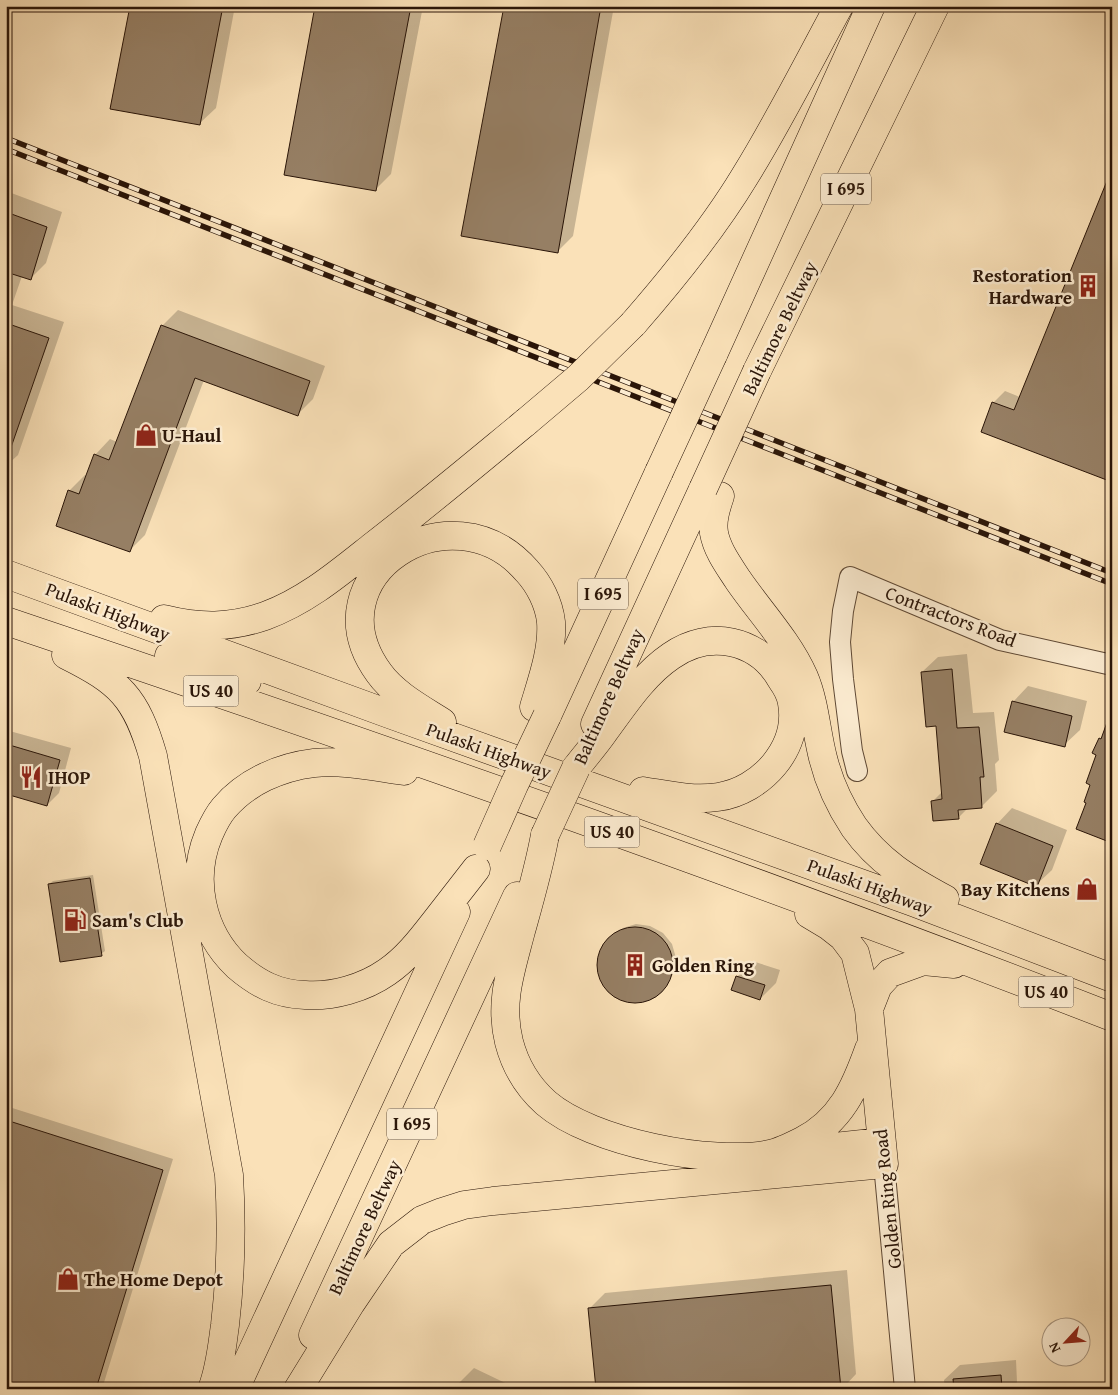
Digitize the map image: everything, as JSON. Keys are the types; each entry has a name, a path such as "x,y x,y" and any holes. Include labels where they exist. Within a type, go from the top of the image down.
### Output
{"highway":[{"path":"51,590 188,625 221,626 265,616 289,606 312,593 416,513 526,422 578,378 633,324 699,245 745,176 840,6"},
{"name":"I 695","path":"235,1389 482,858 514,785 541,712 660,472 871,6"},
{"name":"Baltimore Beltway","path":"289,1389 540,851 566,771 597,733 712,493 778,331 935,6"},
{"path":"712,493 714,532 718,545 727,564 776,629 804,677 812,701 827,774 834,791 855,827 879,858 914,882 1027,944"},
{"path":"483,748 415,705 392,688 378,672 368,652 361,632 360,614 364,594 372,577 386,560 407,546 432,537 462,535 488,542 515,557 532,576 544,598 551,621 550,646 541,712"},
{"name":"Pulaski Highway","path":"6,574 483,748 566,771 715,830 1027,944 1112,978"},
{"path":"6,601 267,688 373,708"},
{"path":"6,623 90,667 112,682 125,695 139,716 153,756 229,1175 232,1259 223,1345 212,1389"},
{"name":"Pulaski Highway","path":"6,623 467,780 981,966 1112,1017"},
{"path":"566,771 687,798 718,797 735,793 760,780 774,766 787,744 792,724 792,703 787,688 768,660 738,643 716,640 695,644 672,655 651,672 597,733"},
{"path":"467,780 360,765 339,764 314,764 288,769 267,776 248,786 222,810 205,845 201,860 200,894 203,910 214,936 228,957 246,974 268,988 291,994 317,996 336,993 369,982 387,972 406,957 482,858"},
{"path":"540,851 509,976 505,1000 505,1024 509,1044 524,1079 546,1103 586,1127 615,1138 656,1148 701,1155 882,1153"},
{"name":"Golden Ring Road","path":"757,884 829,926 843,937 855,953 869,1009 882,1153"},
{"path":"869,1009 878,986 890,974 903,968 923,961 981,966"},
{"path":"771,1154 802,1140 833,1118 846,1102 858,1079 872,1042"},
{"path":"298,1389 351,1303 391,1244 422,1220 464,1206 493,1201 882,1153"}],"street":[{"name":"Contractors Road","path":"857,771 852,751 840,642 843,611 850,577 1000,640 1112,665"},
{"name":"Golden Ring Road","path":"882,1153 905,1389"}],"building":[{"path":"130,6 223,6 200,125 110,109"},
{"path":"315,6 411,6 376,191 284,175"},
{"path":"504,6 601,6 558,253 461,236"},
{"name":"Restoration Hardware","path":"1111,171 1112,482 981,432 992,402 1014,410"},
{"path":"6,212 47,227 31,280 6,272"},
{"path":"6,323 49,338 8,456 6,455"},
{"name":"U-Haul","path":"161,325 310,381 298,416 195,378 130,552 56,526 68,490 79,494 94,454 109,460"},
{"path":"952,669 957,728 979,727 984,777 980,777 982,808 958,810 959,819 933,821 931,801 942,799 936,726 926,727 921,672"},
{"path":"1012,701 1072,716 1065,747 1004,732"},
{"path":"1110,714 1112,714 1112,843 1076,829 1086,803 1084,802 1090,785 1086,783 1096,755 1092,753 1099,738 1101,739"},
{"name":"IHOP","path":"6,744 60,760 47,806 6,794"},
{"path":"996,823 1053,846 1037,887 980,864"},
{"name":"Sam's Club","path":"90,878 102,956 60,962 48,884"},
{"name":"Golden Ring","path":"635,927 649,930 662,938 670,951 673,965 670,979 662,992 649,1000 635,1003 621,1000 608,992 600,979 597,965 600,951 608,938 621,930"},
{"path":"736,976 765,985 760,1000 731,990"},
{"name":"The Home Depot","path":"6,1120 163,1170 96,1389 6,1389"},
{"path":"831,1285 841,1389 596,1389 588,1308"},
{"path":"1001,1375 1002,1389 954,1389 953,1379"}],"railway":[{"path":"6,138 1112,573"},
{"path":"6,149 1112,584"}],"place":[{"name":"Restoration Hardware","path":"1088,286"},
{"name":"U-Haul","path":"146,435"},
{"name":"IHOP","path":"31,777"},
{"name":"Bay Kitchens","path":"1087,889"},
{"name":"Sam's Club","path":"75,920"},
{"name":"Golden Ring","path":"635,965"},
{"name":"The Home Depot","path":"68,1279"}]}
